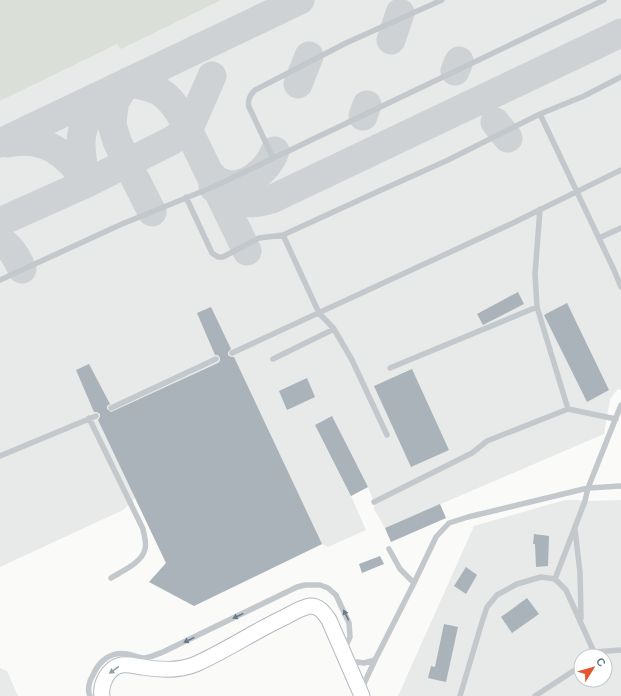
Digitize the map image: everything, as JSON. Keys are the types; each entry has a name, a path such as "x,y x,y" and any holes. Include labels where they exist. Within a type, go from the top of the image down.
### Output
{"main road":[{"path":"102,696 101,691 106,676 116,667 122,665 158,669 174,669 195,664 281,619 311,606 317,607 324,612 345,656 360,695"}],"lane":[{"path":"272,158 247,102 250,95 255,90 346,43 442,0"},
{"path":"0,280 122,224 213,187 604,0"},
{"path":"186,198 212,253 218,257 223,257 258,238 283,235 443,162 540,114 584,96 621,77"},
{"path":"540,114 621,287"},
{"path":"232,353 621,170"},
{"path":"540,209 535,274 537,307 568,409"},
{"path":"599,238 621,228"},
{"path":"283,235 319,313 334,329 352,360 387,435"},
{"path":"390,368 537,307"},
{"path":"273,359 334,329"},
{"path":"111,408 216,359"},
{"path":"555,580 588,488 621,405"},
{"path":"374,502 472,453 487,441 568,409 616,419"},
{"path":"0,456 96,416"},
{"path":"89,418 140,523 145,540 145,550 138,560 111,578"},
{"path":"360,695 374,660 436,537 449,523 588,488 621,486"},
{"path":"575,527 580,573 581,622"},
{"path":"389,550 400,569 414,583"},
{"path":"460,696 487,607 497,595 517,584 541,577 555,580 566,590 581,622 591,648"},
{"path":"90,696 88,691 92,677 100,664 110,656 118,653 143,658 163,652 297,587 305,585 324,586 336,595 349,623 350,637 345,656 364,664 374,660"},
{"path":"535,696 573,671"}],"shaded area":[{"path":"0,0 621,0 621,390 618,389 610,399 604,434 385,528 374,509 374,502 368,487 351,496 366,530 328,547 322,544 194,606 166,563 135,498 123,510 0,567"},
{"path":"0,0 221,0 121,49 117,44 0,101"},
{"path":"565,500 621,500 621,696 398,696 474,526"},
{"path":"0,668 7,671 18,696 0,696"}],"building":[{"path":"518,292 524,304 483,325 477,314"},
{"path":"567,303 609,390 587,402 544,315"},
{"path":"211,307 231,349 228,352 228,355 234,357 322,544 194,606 149,582 166,563 98,420 100,414 94,412 76,370 89,364 110,404 107,406 107,409 111,412 218,363 220,358 218,355 215,355 197,313"},
{"path":"412,369 449,450 411,467 374,386"},
{"path":"307,378 315,397 287,410 279,391"},
{"path":"332,416 368,487 351,496 315,425"},
{"path":"440,504 446,518 391,542 385,528"},
{"path":"534,534 549,536 548,566 536,567 535,544 533,544"},
{"path":"380,556 384,564 362,573 359,564"},
{"path":"466,567 477,575 466,594 454,586"},
{"path":"527,598 539,614 512,633 501,617"},
{"path":"444,624 458,627 446,682 428,678 431,666 435,667"}],"taxiway":[{"path":"0,143 300,0"},
{"path":"391,40 400,13"},
{"path":"213,187 226,197 241,202 248,203 272,199 621,33"},
{"path":"298,84 309,56"},
{"path":"455,71 459,61"},
{"path":"0,222 87,183 171,141 183,133 191,124 212,76"},
{"path":"152,212 127,163 117,141 112,125 115,101 127,82 146,86 160,92 171,101 176,108 182,117 247,251"},
{"path":"86,181 81,144 82,134 90,114 107,93"},
{"path":"363,116 367,105"},
{"path":"495,122 508,138"},
{"path":"7,143 20,141 44,144 63,155 72,163 87,183"},
{"path":"208,171 215,179 228,185 245,182 253,178 267,165 275,151"},
{"path":"0,241 10,249 22,269"}]}
